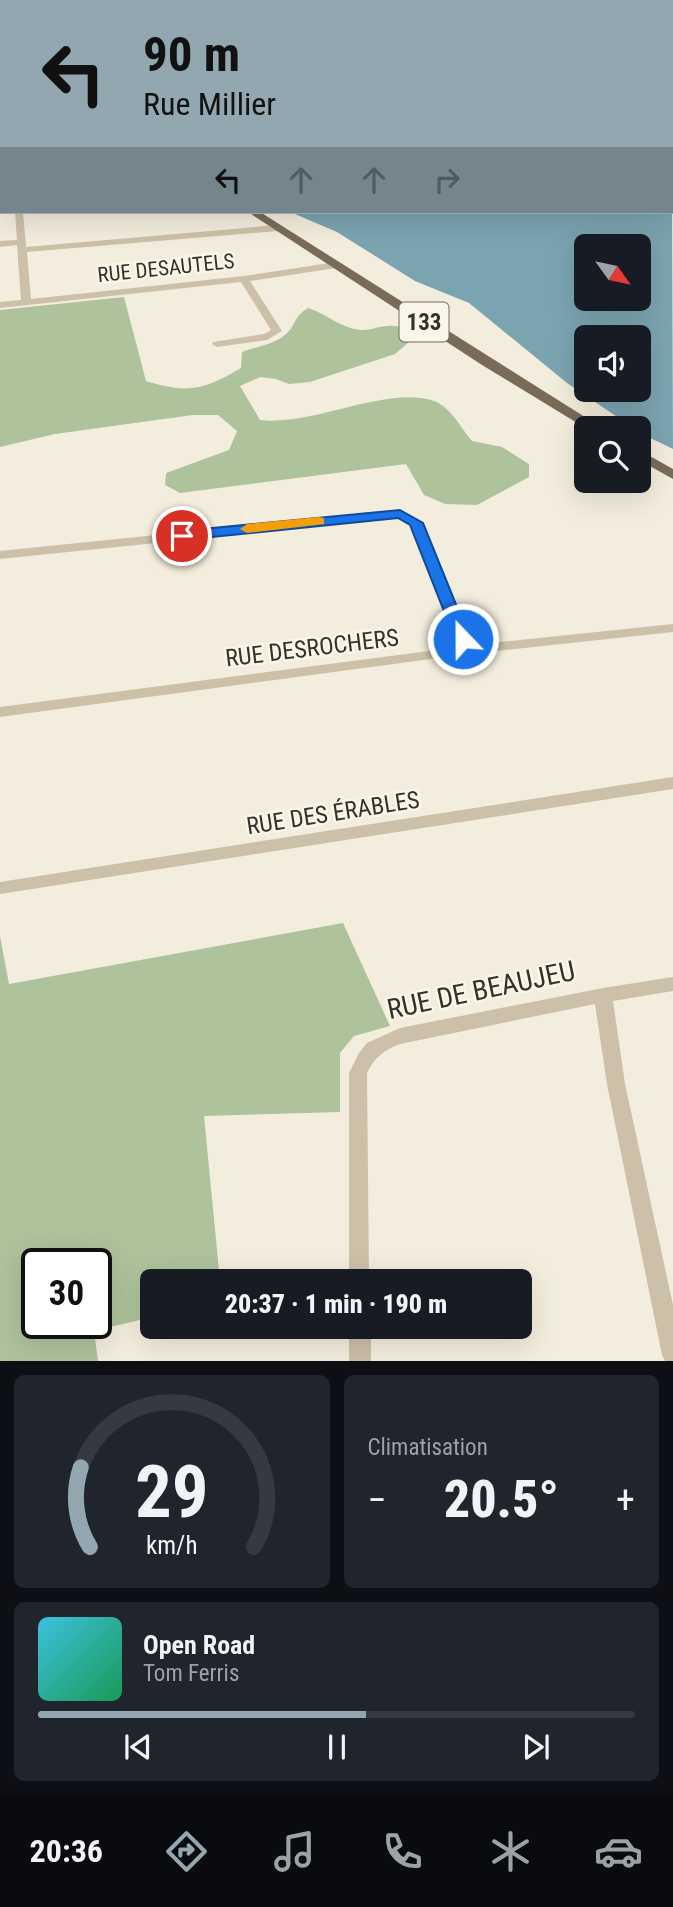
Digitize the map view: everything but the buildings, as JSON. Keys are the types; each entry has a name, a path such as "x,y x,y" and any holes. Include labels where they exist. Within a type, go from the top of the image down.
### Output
{"main road":[{"name":"133","path":"256,214 576,416"},
{"path":"651,461 673,475"}],"street":[{"path":"19,214 26,302"},
{"path":"0,244 22,246 278,228"},
{"name":"RUE DESAUTELS","path":"0,305 244,279 336,265"},
{"path":"217,344 267,337 277,331 244,279"},
{"path":"0,555 400,514 416,523 468,650"},
{"name":"RUE DESROCHERS","path":"0,712 468,650 673,628"},
{"name":"RUE DES ÉRABLES","path":"0,888 673,783"},
{"name":"RUE DE BEAUJEU","path":"359,1269 358,1073 365,1054 379,1042 400,1036 603,995 673,984"},
{"path":"603,995 616,1084 673,1355"},
{"path":"360,1339 360,1361"}],"green space":[{"path":"124,297 146,381 173,388 206,385 241,368 242,352 282,337 308,308 353,329 400,327 409,342 395,354 310,382 289,384 260,377 240,386 260,420 302,418 391,398 431,400 449,411 472,441 502,447 529,464 529,477 477,505 445,504 424,495 406,464 180,493 165,485 166,473 229,450 237,431 218,415 193,415 55,434 0,447 0,310"},
{"path":"343,923 390,1026 354,1036 340,1053 340,1112 204,1116 219,1269 140,1269 140,1320 112,1327 112,1248 21,1248 21,1339 95,1339 98,1361 0,1361 0,936 9,984"}],"water":[{"path":"295,214 672,214 673,449 651,438 651,416 616,416 595,402 651,402 651,325 574,325 574,388 469,303 415,281 337,232"}],"slow traffic":[{"path":"247,529 319,521"}],"route":[{"path":"182,536 390,513 411,518 416,523 463,639"}]}
